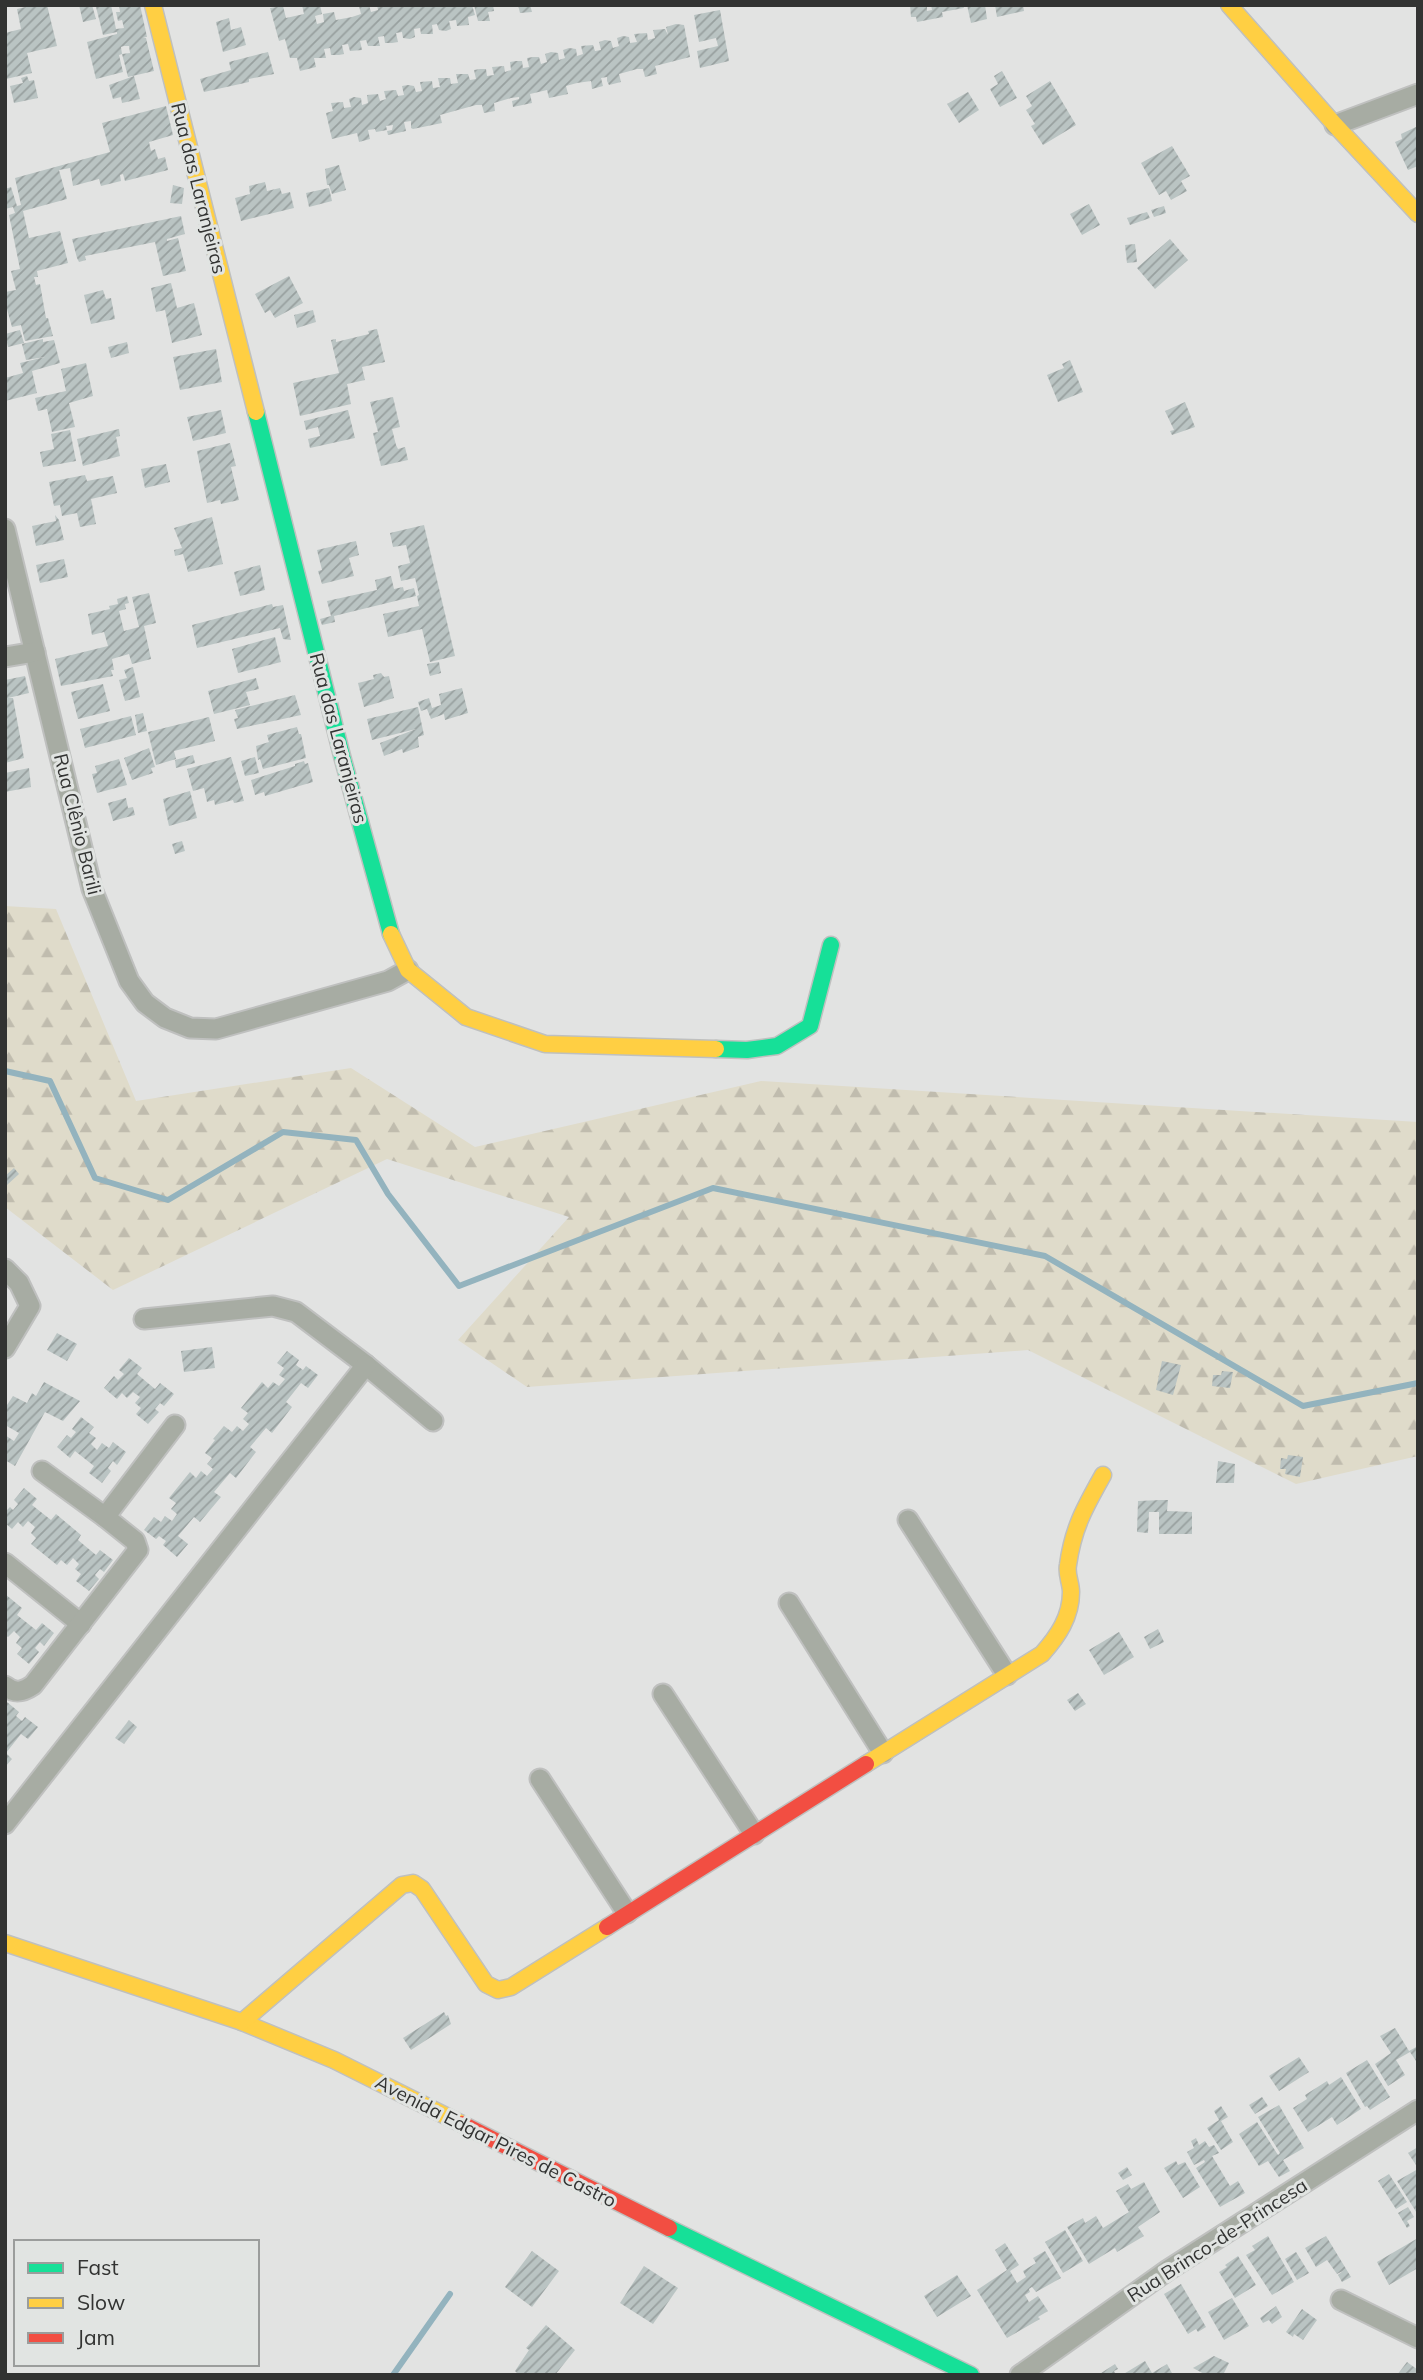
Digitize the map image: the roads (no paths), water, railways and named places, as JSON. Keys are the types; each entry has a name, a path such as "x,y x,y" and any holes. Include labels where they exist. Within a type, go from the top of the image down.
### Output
{"street":[{"name":"Rua das Laranjeiras","path":"153,5 342,756 392,937 408,970 466,1017 545,1044 747,1049 777,1046 810,1026 831,945"},
{"path":"1229,5 1418,214"},
{"path":"1335,125 1418,94"},
{"name":"Rua Clênio Barili","path":"5,529 92,889 129,981 145,1003 165,1018 190,1028 216,1030 388,981 408,970"},
{"path":"5,657 35,652"},
{"path":"5,1269 19,1283 30,1306 5,1348"},
{"path":"144,1319 272,1306 296,1312 366,1365 433,1421"},
{"path":"5,1824 366,1365"},
{"path":"105,1517 175,1426"},
{"path":"5,1686 12,1691 24,1691 33,1685 138,1550 135,1541 42,1471"},
{"path":"242,2022 402,1885 413,1883 422,1889 486,1984 498,1990 511,1987 1042,1654 1058,1636 1068,1614 1071,1591 1067,1568 1078,1519 1102,1475"},
{"path":"908,1520 1007,1675"},
{"path":"5,1563 81,1624"},
{"path":"789,1603 883,1753"},
{"path":"663,1694 754,1834"},
{"path":"540,1779 627,1913"},
{"name":"Avenida Edgar Pires de Castro","path":"5,1943 242,2022 334,2060 701,2244 971,2375"},
{"name":"Rua Brinco-de-Princesa","path":"1020,2375 1168,2270 1418,2110"},
{"path":"1341,2300 1418,2338"}],"waterway":[{"path":"5,1071 50,1081 95,1178 168,1200 283,1132 356,1140 388,1194 459,1286 713,1188 1045,1256 1303,1406 1418,1383"},
{"path":"393,2375 450,2294"}]}
